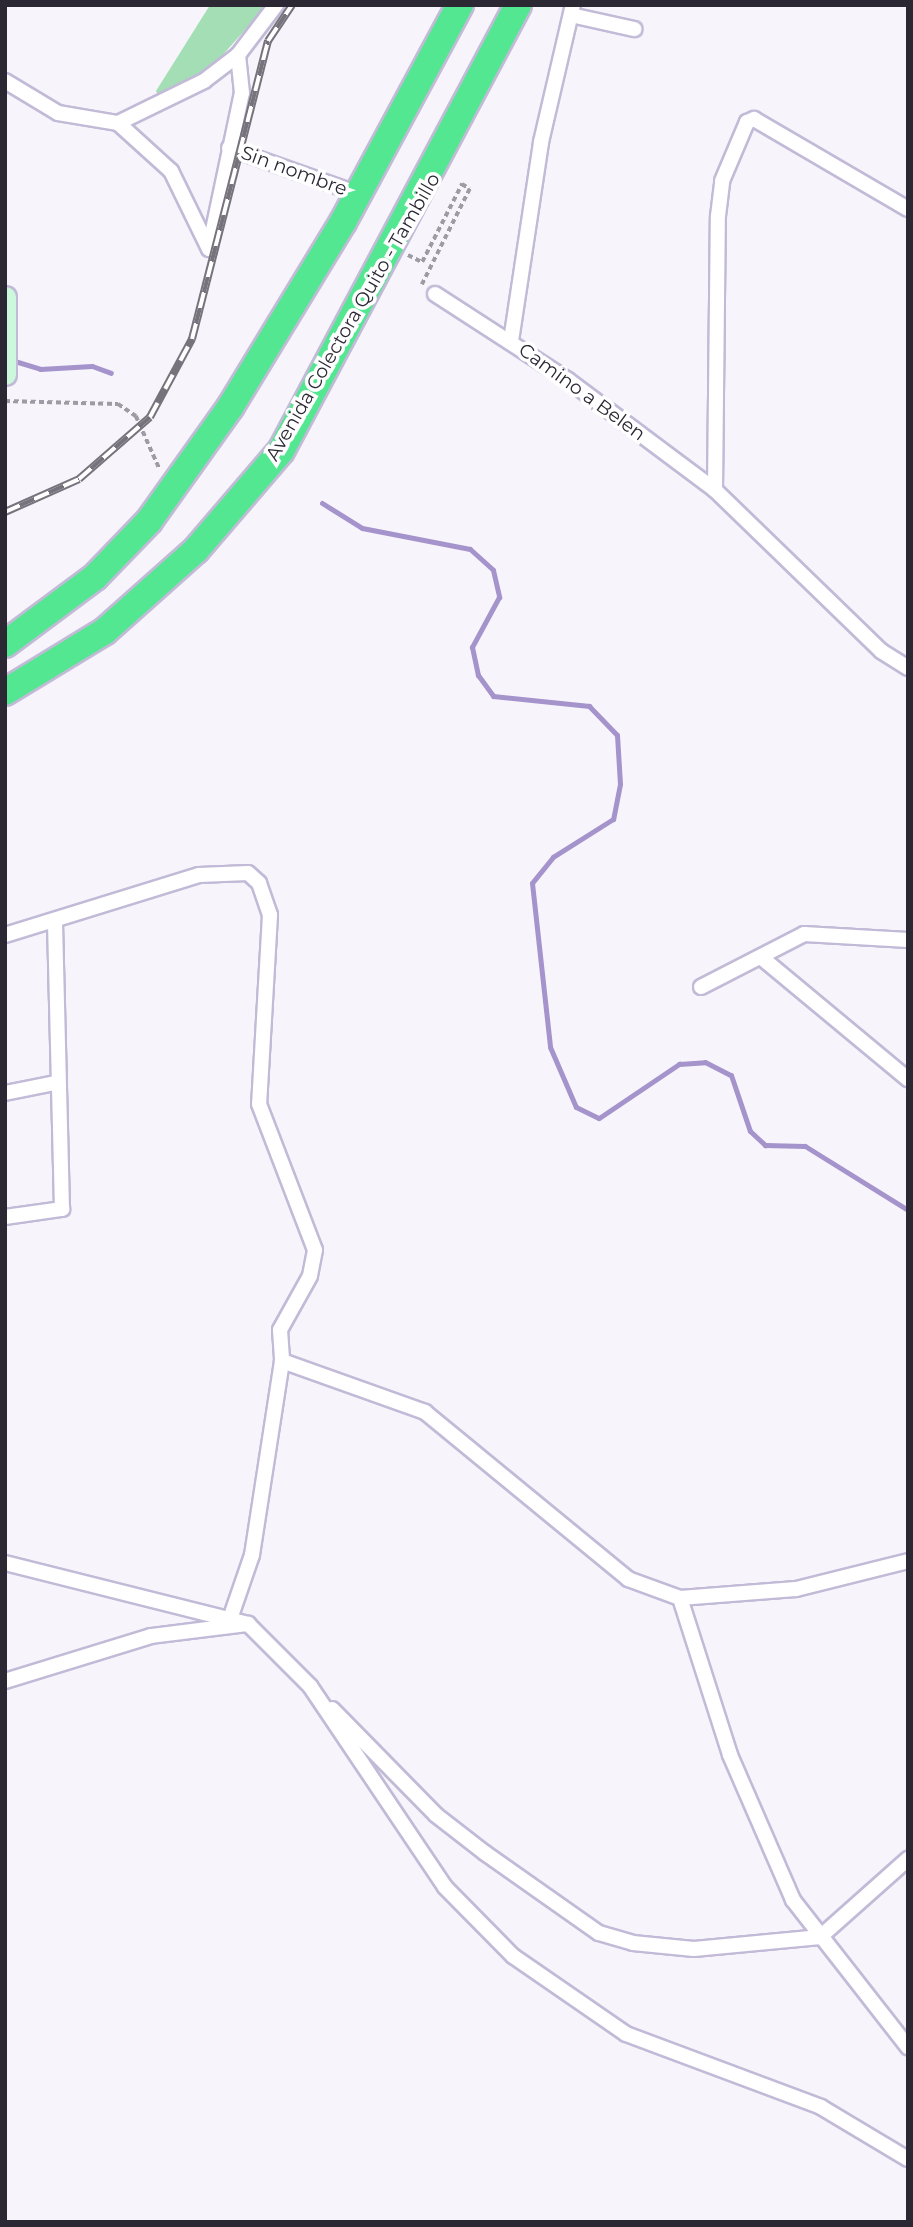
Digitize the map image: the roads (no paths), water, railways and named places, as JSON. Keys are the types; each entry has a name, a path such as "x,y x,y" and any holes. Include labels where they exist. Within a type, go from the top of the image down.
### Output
{"highway":[{"path":"5,644 95,576 178,481 271,348 359,194 460,5"},
{"name":"Avenida Colectora Quito - Tambillo","path":"5,692 105,631 205,540 281,451 395,247 519,5"}],"street":[{"path":"118,123 204,81 238,55 276,5"},
{"path":"572,10 634,29"},
{"name":"Camino a Belen","path":"572,10 541,142 511,341 715,490 881,652 908,668"},
{"path":"5,81 58,113 118,123 171,171 211,253 229,148 242,93 238,55"},
{"path":"715,490 718,216 722,181 747,122 754,119 908,209"},
{"name":"Sin nombre","path":"229,148 359,194"},
{"path":"435,294 511,341"},
{"path":"5,297 10,349 5,374"},
{"path":"5,935 55,922 199,875 231,871 248,873 268,900 259,1104 315,1250 310,1276 281,1330 282,1361 252,1555 232,1616"},
{"path":"5,1217 62,1209 55,1083 55,922"},
{"path":"701,987 762,958 804,933 908,940"},
{"path":"762,958 908,1079"},
{"path":"5,1093 55,1083"},
{"path":"282,1361 425,1412 628,1579 680,1598 796,1589 908,1560"},
{"path":"5,1563 232,1616 248,1624 436,1815 598,1933 667,1950 820,1937 908,1859"},
{"path":"680,1598 760,1828 793,1900 908,2047"},
{"path":"5,1681 151,1636 248,1624"},
{"path":"310,1686 445,1887 513,1956 626,2034 821,2107 908,2159"}],"waterway":[{"path":"8,359 40,369 92,366 111,373"},
{"path":"322,503 362,528 470,549 493,570 499,597 472,647 478,675 493,696 589,706 617,735 620,784 613,819 553,857 532,883 550,1047 576,1107 599,1118 679,1064 705,1062 731,1075 750,1131 765,1145 805,1146 908,1210"}],"railway":[{"path":"5,512 79,479 150,417 192,339 268,41 292,5"}]}
